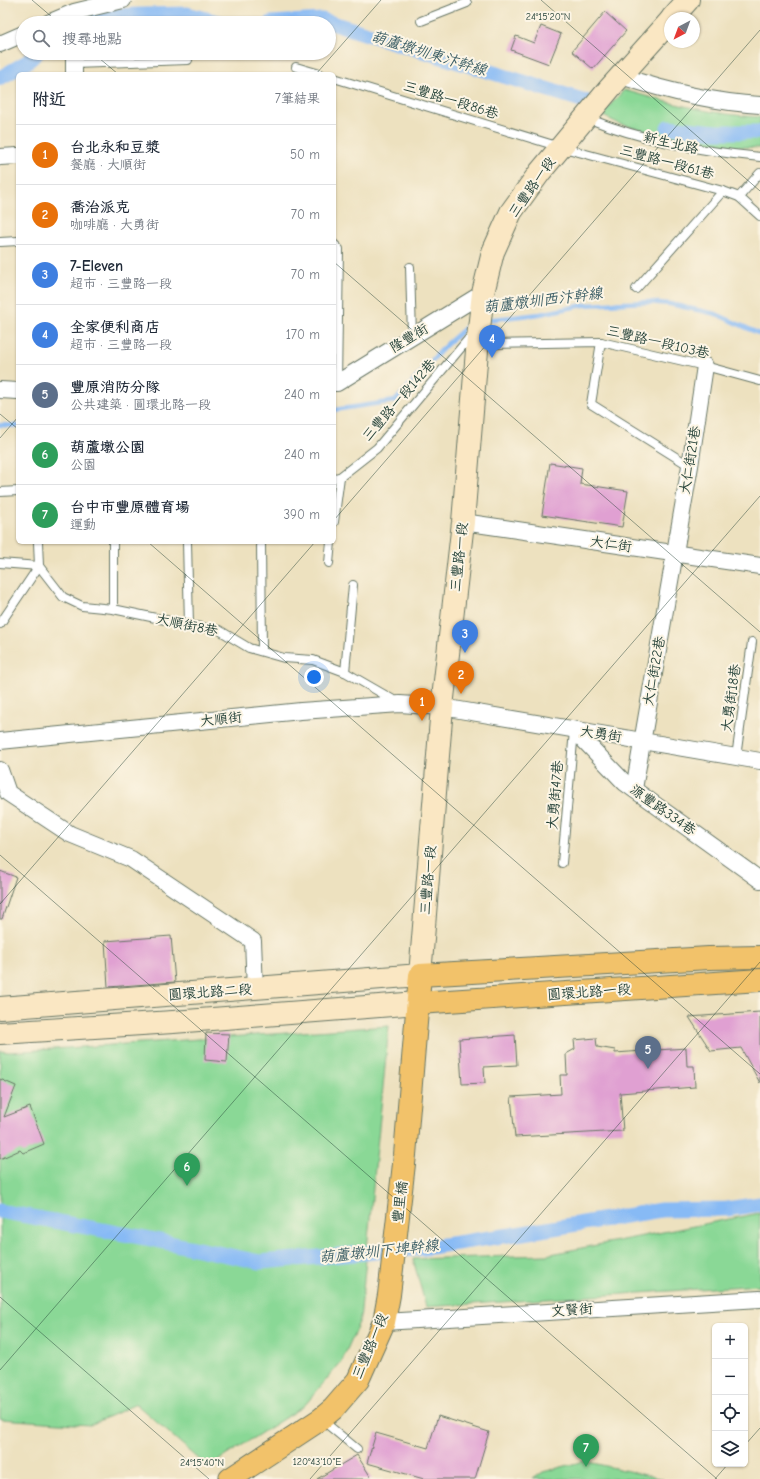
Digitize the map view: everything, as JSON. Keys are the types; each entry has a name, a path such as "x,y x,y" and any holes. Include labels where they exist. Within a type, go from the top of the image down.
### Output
{"main road":[{"name":"圓環北路一段","path":"420,975 708,958 760,957"},
{"name":"三豐路一段","path":"405,1155 420,975"},
{"name":"圓環北路一段","path":"418,1003 760,980"},
{"name":"豐里橋","path":"389,1295 405,1155"},
{"name":"三豐路一段","path":"230,1479 321,1419 333,1409 358,1380 384,1322 389,1295"}],"street":[{"path":"82,16 123,0"},
{"path":"677,12 688,0"},
{"name":"三豐路一段","path":"420,975 442,707 463,522 483,293 494,252 511,212 540,172 584,117 664,27"},
{"path":"0,44 16,37"},
{"path":"621,76 660,88 699,97 740,104 760,105"},
{"path":"0,157 16,156"},
{"name":"隆豐街","path":"336,382 483,293"},
{"name":"大仁街21巷","path":"675,553 705,366"},
{"path":"0,390 16,391"},
{"name":"大仁街","path":"463,522 760,566"},
{"name":"大仁街22巷","path":"634,790 675,553"},
{"name":"大順街","path":"0,741 293,712 400,704 442,707"},
{"name":"大勇街","path":"442,707 760,761"},
{"name":"源豐路334巷","path":"574,730 625,783 760,880"},
{"path":"0,770 8,793 70,834 131,859 252,941 255,989"},
{"name":"圓環北路二段","path":"0,1008 420,975"},
{"name":"圓環北路二段","path":"0,1033 173,1022 418,1003"},
{"name":"文賢街","path":"384,1322 760,1298"}],"lane":[{"path":"422,21 469,1"},
{"path":"74,64 188,60"},
{"path":"296,66 314,72"},
{"name":"三豐路一段86巷","path":"336,79 560,147"},
{"name":"新生北路","path":"584,117 613,129 660,142 702,151 760,157"},
{"name":"三豐路一段61巷","path":"560,147 723,191 739,197 760,216"},
{"path":"739,197 760,173"},
{"path":"636,289 723,191"},
{"path":"0,242 16,241"},
{"path":"336,246 339,249 336,350"},
{"path":"410,268 412,336"},
{"name":"三豐路一段142巷","path":"337,477 377,448 470,337 478,338"},
{"name":"三豐路一段103巷","path":"478,338 495,344 601,342 705,366 760,381"},
{"path":"601,342 590,404 690,466"},
{"path":"336,492 337,477"},
{"path":"0,492 16,491"},
{"path":"0,624 39,566 38,544"},
{"path":"113,544 113,609"},
{"path":"187,544 189,625"},
{"path":"261,544 262,652"},
{"path":"328,563 331,544"},
{"path":"0,563 39,566"},
{"name":"大順街8巷","path":"39,566 63,597 82,606 113,609 219,630 249,648 284,658 313,660 345,672 400,704"},
{"path":"345,672 353,585"},
{"name":"大勇街18巷","path":"736,757 752,642"},
{"name":"大勇街47巷","path":"562,863 574,730"},
{"path":"321,1419 357,1449"}],"green space":[{"path":"624,90 674,104 708,111 760,117 760,148 705,145 620,124 601,115"},
{"path":"389,1026 360,1320 342,1361 305,1405 208,1467 136,1404 90,1425 0,1419 0,1051 9,1052"},
{"path":"760,1213 760,1285 426,1307 413,1259 546,1255"},
{"path":"584,1461 663,1479 533,1479 543,1472"}],"building":[{"path":"605,12 626,31 593,69 572,51"},
{"path":"541,26 561,34 549,64 511,50 516,36 534,43"},
{"path":"550,463 582,468 580,484 628,491 622,527 542,515"},
{"path":"0,871 16,877 2,919 0,919"},
{"path":"171,936 175,982 108,987 105,941"},
{"path":"760,1012 760,1083 741,1048 711,1051 689,1017"},
{"path":"206,1033 229,1034 227,1062 205,1060"},
{"path":"515,1035 517,1065 484,1067 485,1083 462,1084 459,1039"},
{"path":"596,1038 597,1047 615,1050 615,1053 686,1048 687,1066 694,1066 695,1087 620,1093 623,1131 515,1137 511,1097 561,1094 560,1075 567,1075 566,1054 575,1049 574,1040"},
{"path":"0,1079 16,1086 4,1117 30,1107 44,1144 23,1153 20,1150 0,1159"},
{"path":"438,1416 489,1432 475,1479 424,1479 367,1463 376,1433 428,1448"},
{"path":"357,1455 372,1479 317,1479"}],"waterway":[{"name":"葫蘆墩圳東汴幹線","path":"100,16 187,14 195,16"},
{"name":"葫蘆墩圳東汴幹線","path":"336,24 585,101"},
{"name":"葫蘆墩圳東汴幹線","path":"0,78 29,60"},
{"name":"葫蘆墩圳東汴幹線","path":"668,127 716,132 760,132"},
{"name":"葫蘆燉圳西汴幹線","path":"485,320 540,314 584,305 647,302 670,304 716,314 760,334"},
{"name":"葫蘆燉圳西汴幹線","path":"336,410 395,401 446,345 472,322"},
{"name":"葫蘆燉圳西汴幹線","path":"0,425 16,426"},
{"name":"葫蘆墩圳下埤幹線","path":"0,1211 146,1238 260,1262 424,1248 661,1210 727,1209 760,1204"}],"place":[{"name":"全家便利商店","path":"492,358"},
{"name":"7-Eleven","path":"465,653"},
{"name":"喬治派克","path":"461,694"},
{"name":"台北永和豆漿","path":"422,721"},
{"name":"豐原消防分隊","path":"648,1069"},
{"name":"葫蘆墩公園","path":"187,1186"},
{"name":"台中市豐原體育場","path":"586,1467"}]}
